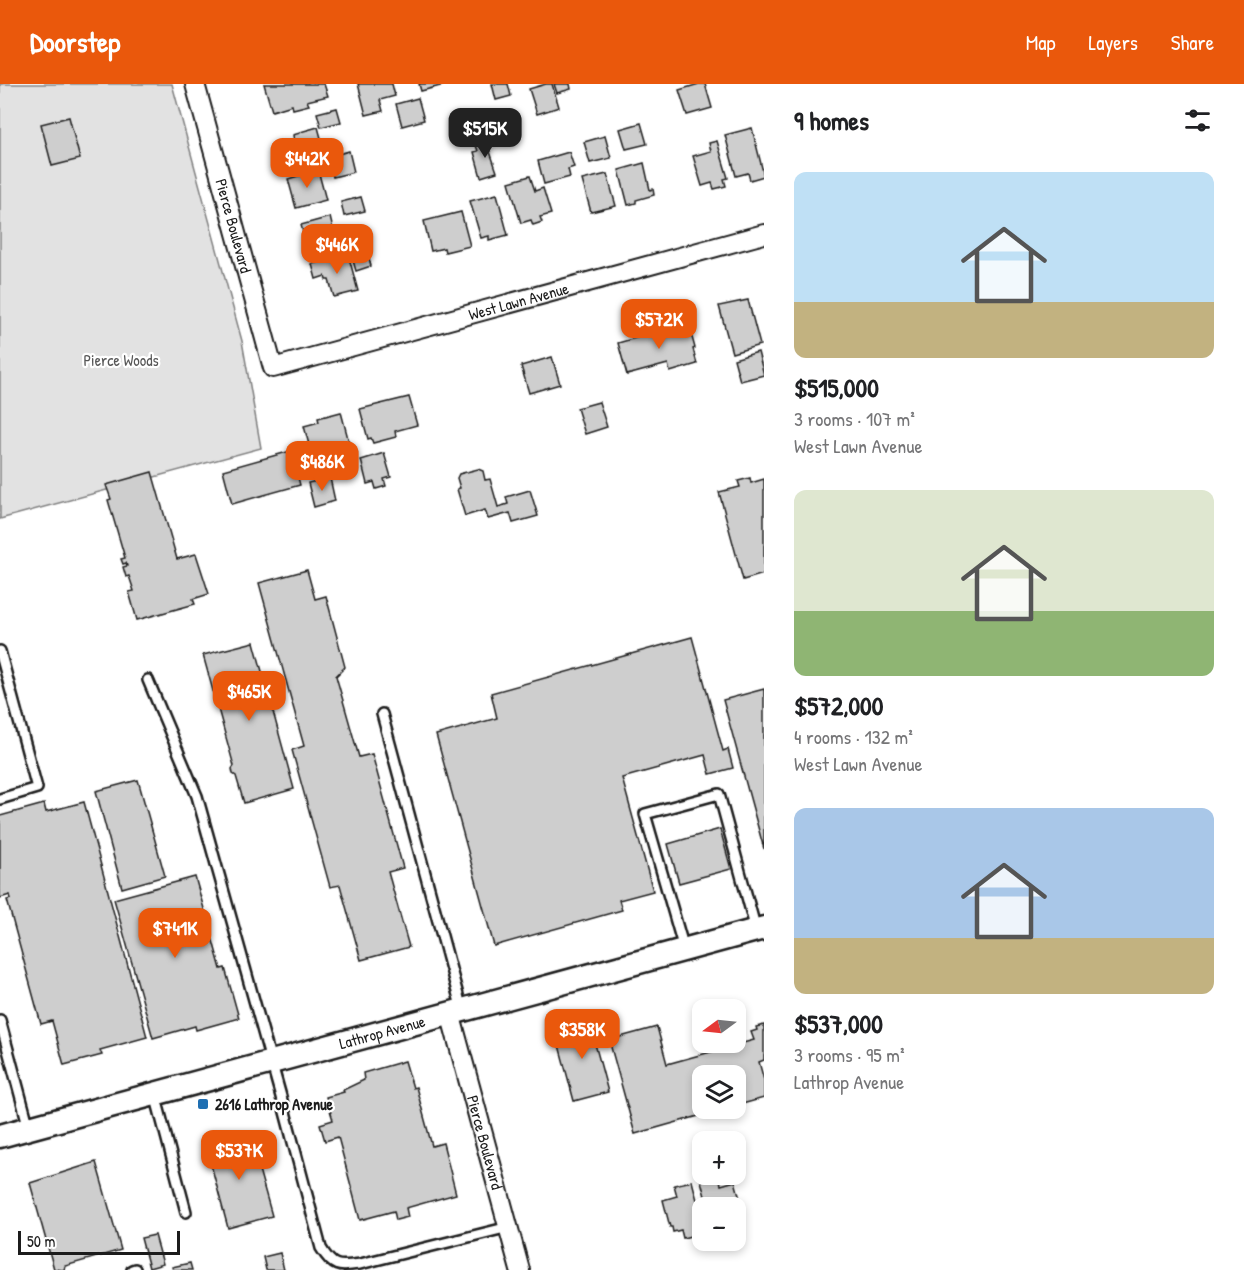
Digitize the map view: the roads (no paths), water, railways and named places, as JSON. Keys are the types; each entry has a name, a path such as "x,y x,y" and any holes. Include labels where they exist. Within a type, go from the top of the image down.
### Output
{"street":[{"name":"Pierce Boulevard","path":"195,84 273,368"},
{"name":"West Lawn Avenue","path":"273,368 764,234"},
{"name":"Lathrop Avenue","path":"0,1136 760,929"},
{"name":"Pierce Boulevard","path":"456,1012 520,1270"}],"lane":[{"path":"0,651 37,788 0,799"},
{"path":"148,680 197,796 272,1062 321,1248 329,1261 341,1267 360,1264 508,1227"},
{"path":"382,714 456,1012"},
{"path":"684,949 645,814 719,794 760,929"},
{"path":"0,1020 28,1128"},
{"path":"155,1094 186,1212"}],"place":[{"name":"2616 Lathrop Avenue","path":"203,1104"}],"park label":[{"name":"Pierce Woods","path":"121,360"}]}
